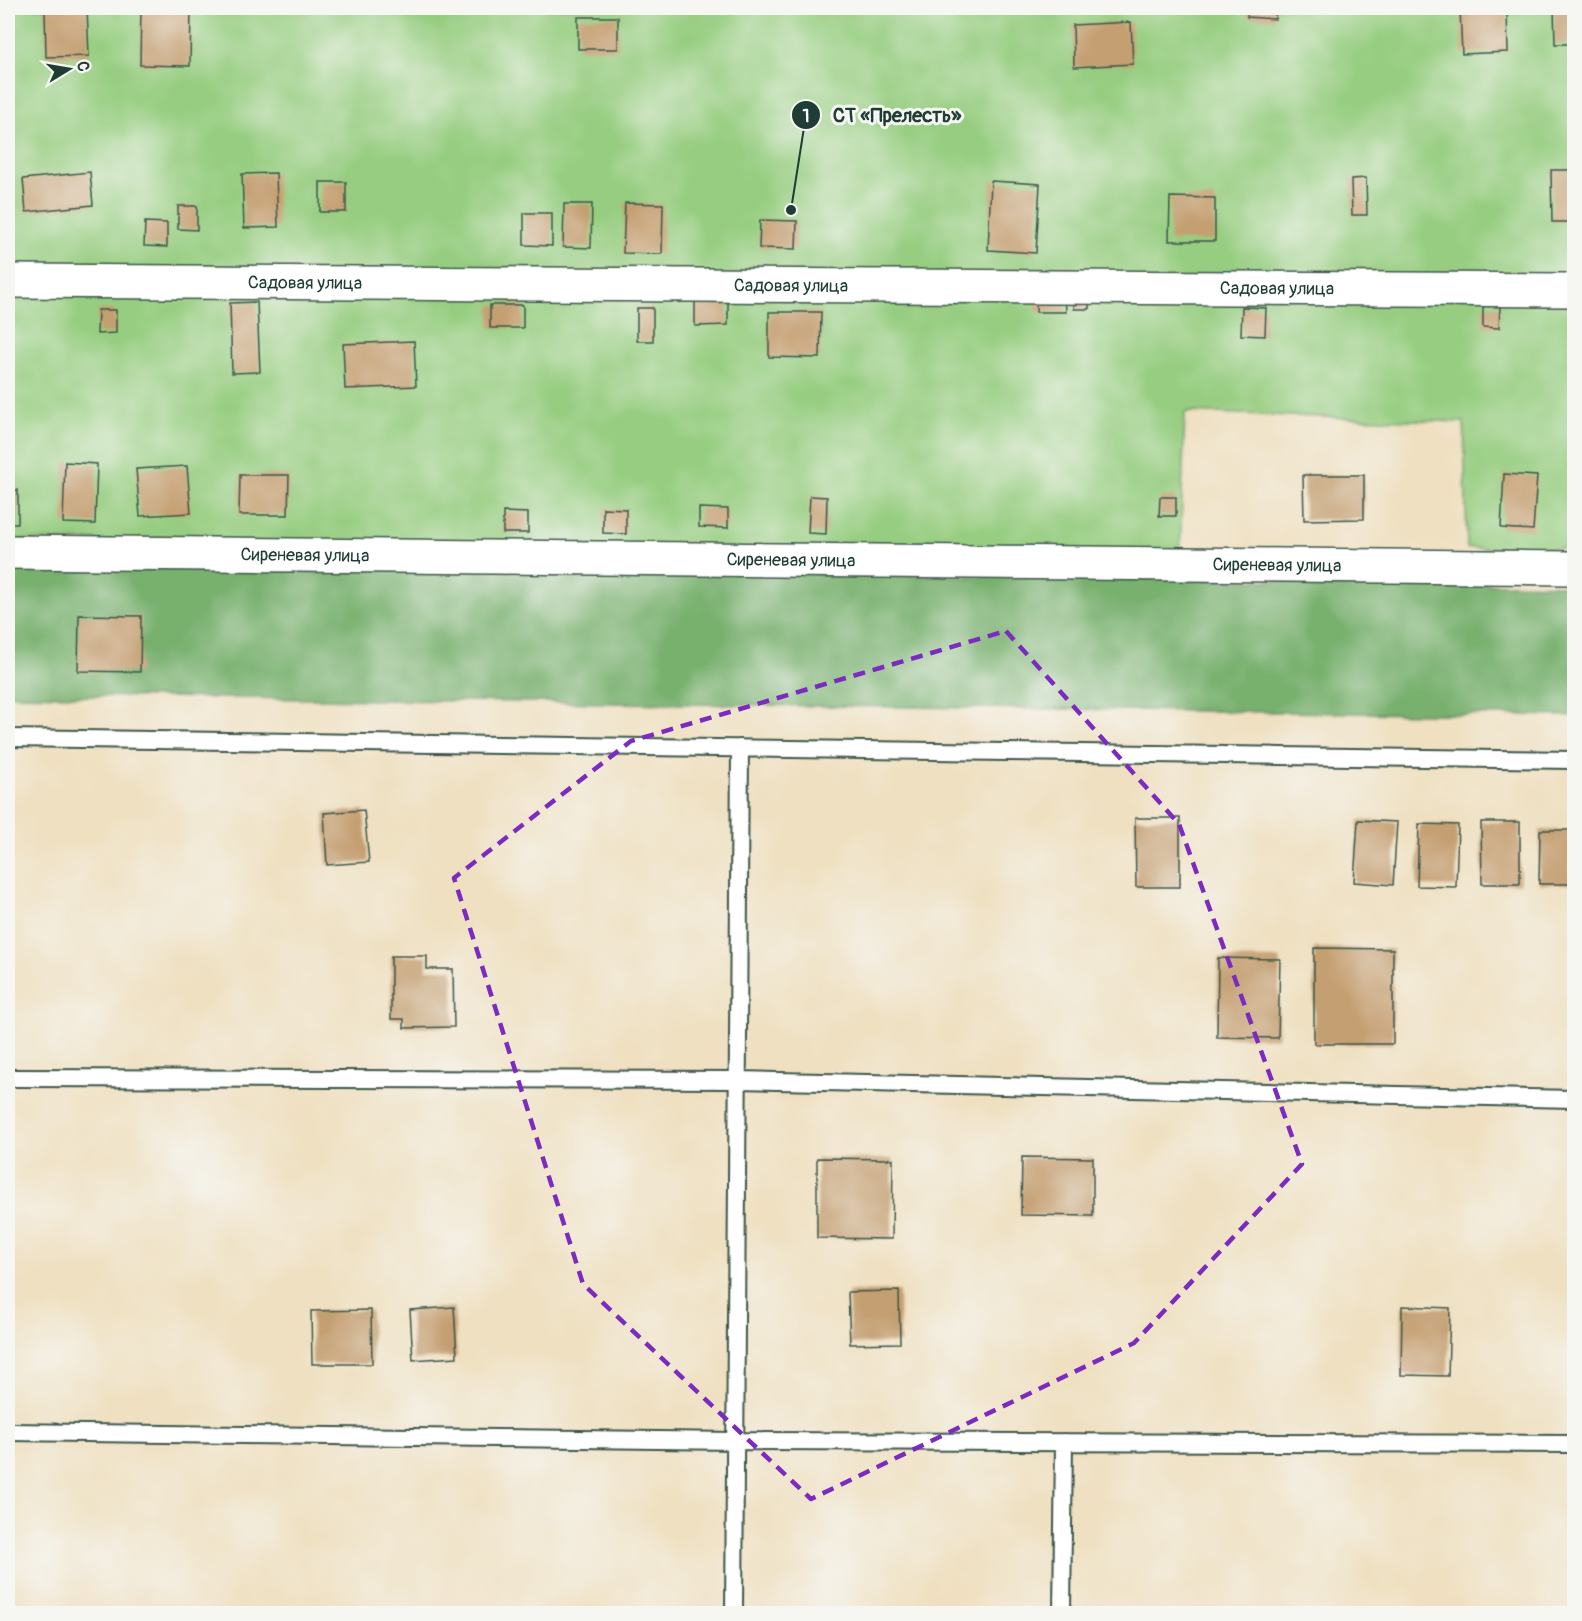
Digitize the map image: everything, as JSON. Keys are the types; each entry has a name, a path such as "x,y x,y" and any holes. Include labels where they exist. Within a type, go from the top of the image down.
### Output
{"street":[{"name":"Садовая улица","path":"8,281 1575,290"},
{"name":"Сиреневая улица","path":"8,552 1575,568"}],"lane":[{"path":"8,738 1575,760"},
{"path":"734,1614 740,748"},
{"path":"8,1078 738,1080 1575,1099"},
{"path":"8,1432 735,1441 1575,1444"},
{"path":"1062,1614 1064,1442"}],"highlighted area":[{"path":"1006,631 1179,824 1302,1164 1134,1343 811,1499 583,1284 454,878 631,741"}],"green space":[{"path":"8,8 1574,8 1574,548 1467,548 1464,422 1185,412 1180,554 8,540"},
{"path":"8,562 1574,585 1574,716 8,695"}],"building":[{"path":"87,8 89,56 46,57 45,9"},
{"path":"141,8 191,8 190,66 140,65"},
{"path":"478,8 503,8 503,11 478,11"},
{"path":"1248,8 1276,8 1275,19 1247,17"},
{"path":"1460,8 1507,8 1508,52 1462,54"},
{"path":"1554,8 1574,8 1574,44 1555,44"},
{"path":"578,17 618,17 618,49 578,49"},
{"path":"1131,22 1133,64 1074,67 1073,25"},
{"path":"1551,170 1574,170 1574,222 1552,222"},
{"path":"90,172 93,205 26,212 23,179"},
{"path":"276,173 278,227 244,228 242,174"},
{"path":"1366,178 1367,215 1352,215 1351,179"},
{"path":"991,181 1040,184 1036,253 988,250"},
{"path":"320,182 346,182 346,212 320,212"},
{"path":"1170,197 1215,198 1215,241 1169,241"},
{"path":"625,203 663,204 662,254 623,253"},
{"path":"564,204 592,204 591,248 563,247"},
{"path":"178,206 197,206 197,230 178,229"},
{"path":"524,213 552,213 552,246 524,245"},
{"path":"760,220 797,221 796,249 759,248"},
{"path":"145,222 167,223 167,247 144,246"},
{"path":"1036,295 1065,295 1066,312 1036,312"},
{"path":"1074,296 1089,296 1089,309 1074,309"},
{"path":"728,299 728,325 695,326 695,300"},
{"path":"257,302 260,372 232,373 230,303"},
{"path":"490,305 523,305 523,328 490,328"},
{"path":"1483,306 1500,306 1499,328 1483,327"},
{"path":"1242,307 1266,308 1265,336 1241,335"},
{"path":"637,308 653,308 653,341 637,341"},
{"path":"98,310 116,310 116,333 97,334"},
{"path":"769,312 821,312 820,358 769,357"},
{"path":"414,341 416,386 345,389 343,344"},
{"path":"65,462 97,464 95,524 63,523"},
{"path":"187,466 191,513 140,516 136,469"},
{"path":"1504,474 1537,476 1533,530 1501,528"},
{"path":"240,475 289,475 288,515 239,515"},
{"path":"1303,475 1364,475 1364,519 1304,520"},
{"path":"8,490 18,490 18,523 8,523"},
{"path":"810,496 827,497 826,534 808,533"},
{"path":"1160,497 1176,497 1176,516 1159,516"},
{"path":"603,508 626,509 626,534 603,533"},
{"path":"699,508 728,509 728,528 699,527"},
{"path":"503,512 528,513 528,533 503,533"},
{"path":"79,615 141,616 140,672 78,671"},
{"path":"364,810 369,862 327,865 324,813"},
{"path":"1135,818 1180,818 1180,887 1136,887"},
{"path":"1358,820 1397,822 1393,885 1354,882"},
{"path":"1481,822 1520,822 1520,884 1482,884"},
{"path":"1419,824 1458,825 1456,887 1417,886"},
{"path":"1540,830 1574,830 1574,884 1539,884"},
{"path":"1314,948 1393,949 1393,1044 1314,1044"},
{"path":"391,956 427,956 427,969 453,969 454,1027 404,1028 404,1019 391,1019"},
{"path":"1218,958 1280,959 1278,1038 1217,1037"},
{"path":"1022,1157 1093,1158 1093,1216 1021,1215"},
{"path":"817,1158 893,1159 892,1239 817,1238"},
{"path":"899,1291 900,1343 850,1344 848,1292"},
{"path":"1402,1306 1450,1308 1448,1376 1401,1375"},
{"path":"454,1307 457,1357 413,1360 410,1310"},
{"path":"371,1310 372,1364 312,1364 311,1311"}],"place":[{"name":"СТ «Прелесть»","path":"791,210"}]}
